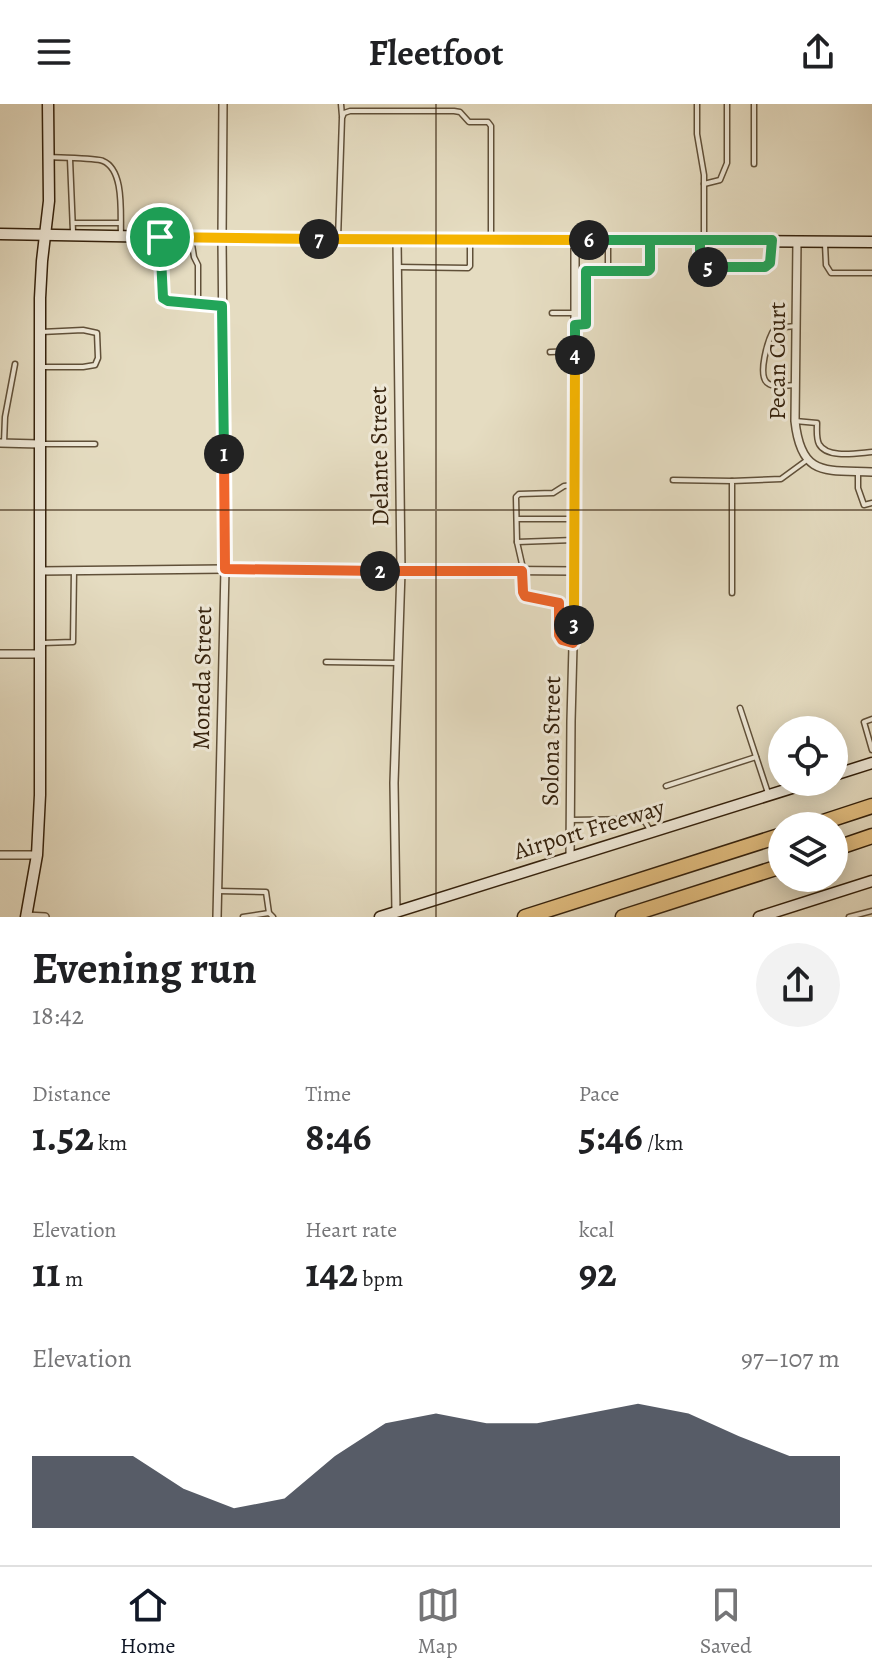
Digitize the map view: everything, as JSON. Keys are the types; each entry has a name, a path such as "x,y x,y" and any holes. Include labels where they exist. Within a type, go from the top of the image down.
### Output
{"highway":[{"path":"848,813 869,806"},
{"path":"848,844 872,836"},
{"path":"525,917 768,839"},
{"path":"623,917 768,870"}],"main road":[{"path":"26,917 37,855 40,795 39,367 42,261 49,201 48,104"},
{"path":"0,234 872,242"},
{"path":"848,771 872,763"},
{"name":"Airport Freeway","path":"380,917 768,795"},
{"path":"763,916 872,881"}],"street":[{"name":"Moneda Street","path":"217,917 225,569 223,104"},
{"name":"Delante Street","path":"396,912 394,783 401,571 397,240"},
{"name":"Solona Street","path":"570,858 575,571 575,240"},
{"name":"Pecan Court","path":"797,241 795,421 797,443 808,460"},
{"path":"2,443 39,444"},
{"path":"808,460 826,470 872,472"},
{"path":"40,571 575,571"},
{"path":"0,654 40,649"},
{"path":"0,855 37,855"},
{"path":"26,917 45,917"}],"lane":[{"path":"338,239 341,104"},
{"path":"697,104 697,134 704,184 700,258 703,265 765,267 770,263 772,240"},
{"path":"704,184 720,180 727,163 727,104"},
{"path":"754,104 754,164"},
{"path":"342,118 344,113 350,111 454,111 460,112 469,122 488,122 491,126 491,240"},
{"path":"48,157 103,161 113,170 119,185 121,236"},
{"path":"70,159 73,235"},
{"path":"73,223 120,223"},
{"path":"160,237 163,298 222,306"},
{"path":"191,238 198,265 198,304"},
{"path":"397,267 468,268 470,240"},
{"path":"608,240 608,271"},
{"path":"575,271 648,271 650,240"},
{"path":"825,241 826,265 831,273 872,273"},
{"path":"575,325 586,324 586,271"},
{"path":"575,293 586,293"},
{"path":"552,313 575,313"},
{"path":"796,326 775,328 771,333 763,375 771,385 796,385"},
{"path":"39,367 83,367 95,365 98,358 97,333 83,330 40,332"},
{"path":"550,352 575,351"},
{"path":"2,443 15,364"},
{"path":"795,421 817,423 817,438 825,451 872,452"},
{"path":"39,444 95,444"},
{"path":"673,480 781,479 808,460"},
{"path":"858,471 858,488 864,505 872,503"},
{"path":"732,481 732,593"},
{"path":"574,606 525,596 522,558 517,542 517,495 553,493 564,486 575,485"},
{"path":"517,519 575,519"},
{"path":"517,542 575,540"},
{"path":"40,649 73,642 74,571"},
{"path":"559,603 560,638 573,643"},
{"path":"326,662 398,663"},
{"path":"740,708 768,792"},
{"path":"872,719 864,722 872,750"},
{"path":"666,786 756,757"},
{"path":"570,820 643,820 651,832"},
{"path":"218,891 266,892 271,915 243,917"},
{"path":"849,917 872,911"}],"route":[{"path":"160,237 772,240 772,255 765,267 708,267 703,265 700,258 700,240 650,240 650,269 648,271 586,271 586,325 575,325 573,643 560,638 559,603 525,596 522,571 225,569 222,306 163,298 160,237"}]}
